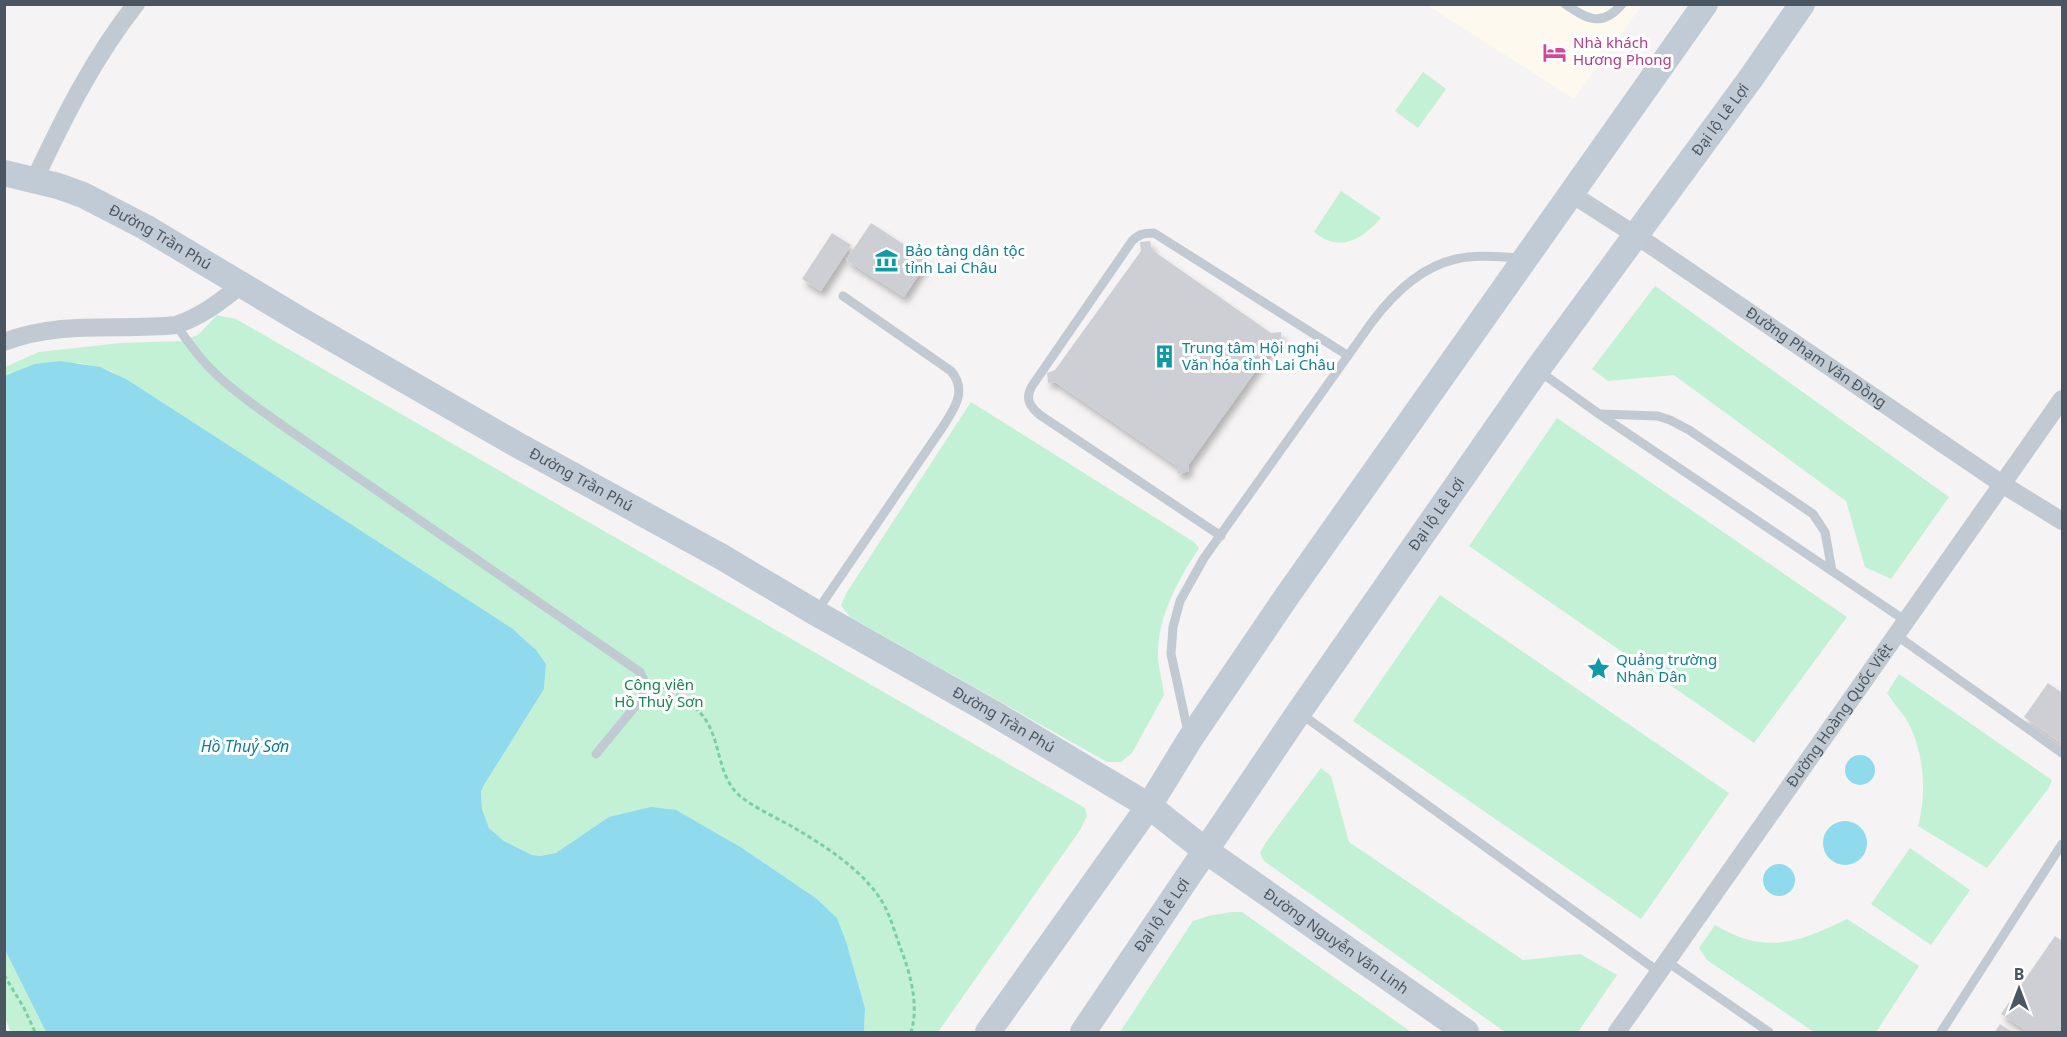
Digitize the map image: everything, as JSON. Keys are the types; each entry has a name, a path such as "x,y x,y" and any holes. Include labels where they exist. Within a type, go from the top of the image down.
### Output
{"main road":[{"path":"988,1032 1149,806 1190,739 1287,596 1705,4"},
{"name":"Đại lộ Lê Lợi","path":"1083,1032 1299,712 1537,370 1637,236 1802,4"},
{"name":"Đường Trần Phú","path":"4,173 35,179 83,195 109,208 514,443 722,557 936,680 1149,806 1206,851"},
{"name":"Đường Nguyễn Văn Linh","path":"1206,851 1466,1032"}],"street":[{"path":"35,179 54,138 95,64 136,4"},
{"name":"Đường Phạm Văn Đồng","path":"1570,193 2002,484 2062,521"},
{"path":"4,342 51,330 176,325 210,310 241,285"},
{"name":"Đường Hoàng Quốc Việt","path":"1617,1032 2062,399"}],"lane":[{"path":"1565,4 1589,18 1598,19 1607,18 1622,4"},
{"path":"1221,536 1040,415 1028,399 1032,386 1132,241 1144,233 1154,234 1347,356"},
{"path":"1190,739 1174,672 1171,639 1180,601 1204,558 1384,305 1398,292 1435,266 1456,259 1478,257 1524,258"},
{"path":"816,613 942,428 956,404 960,387 951,371 843,296"},
{"path":"176,325 203,362 239,393 289,430 640,672 646,685 643,697 597,754"},
{"path":"1537,370 1832,571 1901,628 2062,753"},
{"path":"1599,414 1658,416 1689,430 1813,514 1820,521 1828,543 1832,571"},
{"path":"1299,712 1663,967 1769,1032"},
{"path":"1941,1032 2062,844"}],"path":[{"path":"653,681 684,700 707,722 730,786 741,797 798,830 850,866 869,883 884,906 909,969 914,996 911,1032"},
{"path":"4,975 24,1008 35,1032"}],"shaded area":[{"name":"Nhà khách Hương Phong","path":"1427,5 1642,5 1574,99"}],"green space":[{"path":"1423,72 1446,89 1418,128 1395,111"},
{"path":"1341,191 1381,218 1358,238 1341,243 1333,242 1314,232"},
{"path":"1655,286 1949,497 1891,579 1865,567 1846,501 1674,375 1608,381 1592,369"},
{"name":"Công viên Hồ Thuỷ Sơn","path":"217,315 236,319 1085,808 1087,816 1080,830 938,1032 864,1032 865,1008 837,918 817,899 742,848 593,829 556,853 540,856 532,855 504,841 489,828 482,809 481,792 544,688 546,664 527,641 513,629 111,371 80,363 10,373 5,376 5,367 39,352 121,343 181,341 198,335"},
{"path":"971,402 1194,542 1199,548 1176,587 1161,629 1158,659 1164,695 1132,753 1121,762 1107,762 850,617 841,605 847,592"},
{"path":"1557,418 1847,617 1754,743 1469,546"},
{"path":"1440,595 1729,793 1641,919 1353,721"},
{"path":"1899,674 2052,780 2048,789 1987,868 1918,826 1923,787 1918,748 1909,724 1887,693"},
{"path":"1321,768 1331,776 1349,842 1523,960 1580,954 1617,975 1578,1032 1505,1032 1264,861 1260,853 1266,842"},
{"path":"1910,848 1970,890 1931,945 1871,904"},
{"path":"1231,912 1242,912 1411,1032 1120,1032 1193,921"},
{"path":"1847,919 1919,966 1876,1032 1814,1032 1707,960 1699,948 1715,925 1750,940 1766,943 1797,939"},
{"path":"4,950 46,1032 11,1032 5,1018"}],"water":[{"name":"Hồ Thuỷ Sơn","path":"60,361 100,367 126,379 513,629 536,650 546,664 544,689 481,792 482,809 489,828 504,841 532,855 540,856 556,853 609,817 651,807 676,810 742,848 817,899 837,918 865,1008 864,1032 46,1032 5,950 4,376 35,364"},
{"path":"1860,755 1871,759 1875,770 1871,781 1860,785 1849,781 1845,770 1849,759"},
{"path":"1845,821 1854,822 1861,827 1866,834 1866,852 1861,859 1854,864 1845,865 1836,864 1829,859 1824,852 1823,843 1824,834 1829,827 1836,822"},
{"path":"1779,864 1790,869 1795,880 1790,891 1779,896 1768,891 1763,880 1768,869"}],"building":[{"name":"Bảo tàng dân tộc tỉnh Lai Châu","path":"871,223 928,260 904,297 846,260"},
{"path":"832,233 851,245 821,291 802,279"},
{"name":"Trung tâm Hội nghị Văn hóa tỉnh Lai Châu","path":"1150,241 1152,250 1271,333 1281,332 1282,343 1274,345 1189,464 1189,471 1178,474 1177,466 1055,382 1048,383 1047,373 1055,370 1141,251 1140,242"},
{"path":"2048,683 2062,693 2062,744 2024,717"},
{"path":"2055,936 2062,941 2062,1032 2028,1032 2001,1014"},
{"path":"2000,1024 2012,1032 1995,1032"}],"place":[{"name":"Nhà khách Hương Phong","path":"1555,52"},
{"name":"Bảo tàng dân tộc tỉnh Lai Châu","path":"887,260"},
{"name":"Trung tâm Hội nghị Văn hóa tỉnh Lai Châu","path":"1164,357"},
{"name":"Quảng trường Nhân Dân","path":"1598,669"}]}
